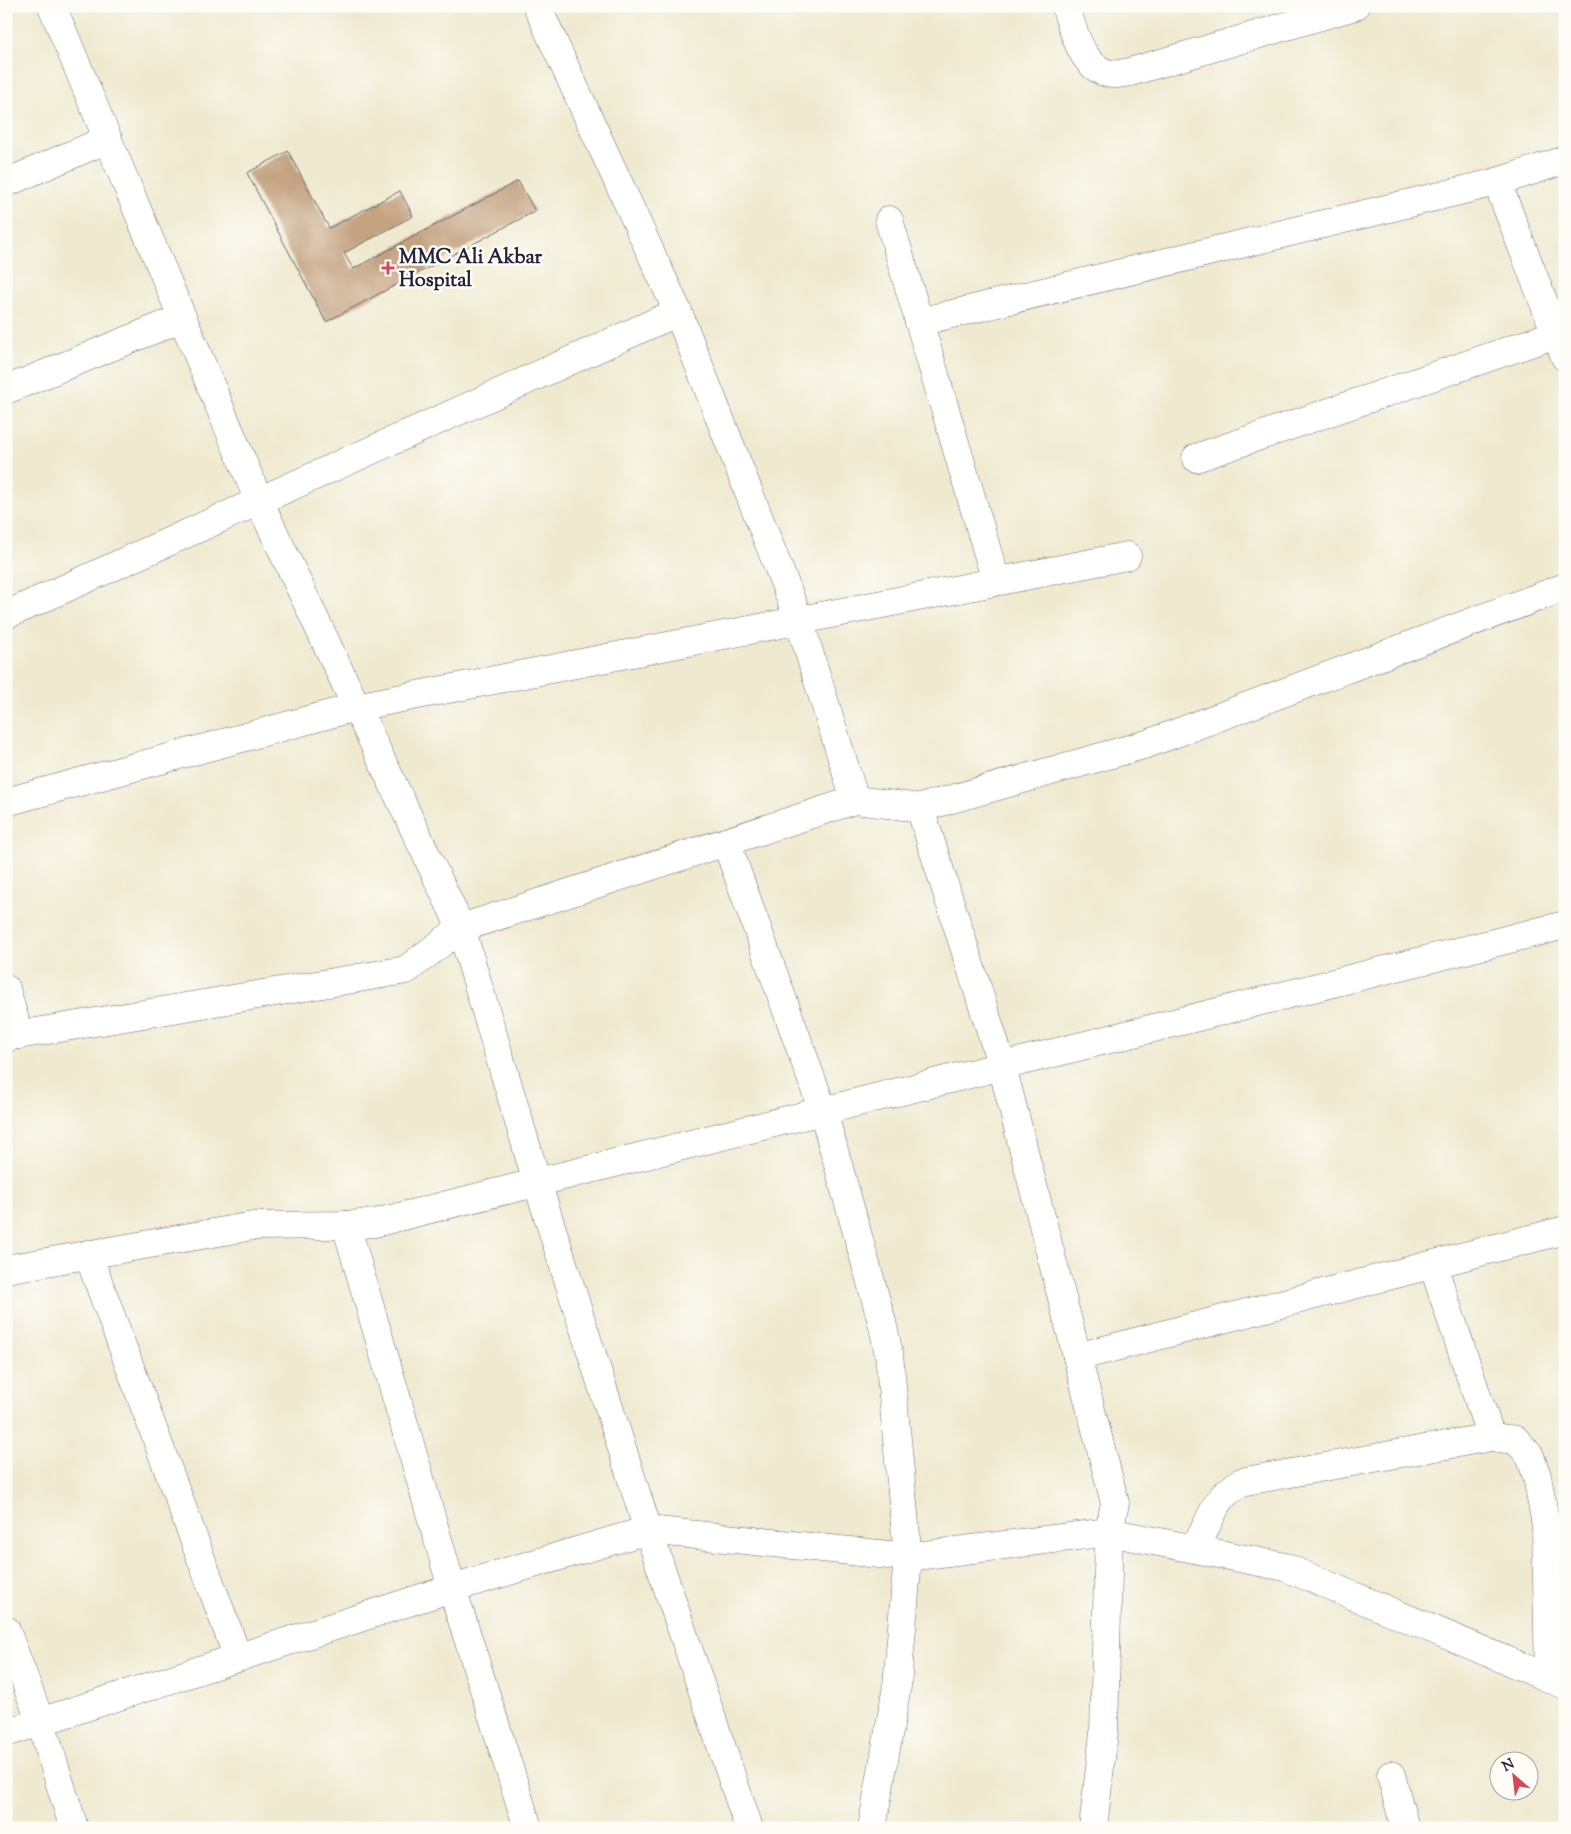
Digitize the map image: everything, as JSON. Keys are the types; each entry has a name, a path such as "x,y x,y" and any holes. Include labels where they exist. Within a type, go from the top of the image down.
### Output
{"street":[{"path":"52,6 259,501 461,928 537,1182 648,1530 749,1828"},
{"path":"537,6 678,312 799,620 855,800"},
{"path":"1065,6 1083,54 1095,68 1111,74 1130,72 1274,18 1355,6"},
{"path":"6,182 108,139"},
{"path":"919,322 1498,182 1565,160"},
{"path":"1196,458 1562,341 1498,182"},
{"path":"889,220 996,581"},
{"path":"6,615 678,312"},
{"path":"6,390 182,318"},
{"path":"6,802 356,707 1127,556"},
{"path":"6,989 13,1036 406,970 461,928 855,800 920,808 1147,744 1565,587"},
{"path":"920,808 1002,1066 1115,1503 1108,1532 1104,1732 1093,1828"},
{"path":"726,842 823,1111 882,1322 889,1354 908,1557 897,1686 872,1828"},
{"path":"6,1268 253,1226 346,1226 375,1223 1565,925"},
{"path":"346,1226 452,1588 528,1828"},
{"path":"1077,1358 1565,1230"},
{"path":"88,1254 238,1658"},
{"path":"1432,1265 1491,1437"},
{"path":"6,1733 452,1588 648,1530 908,1557 1108,1532 1195,1550 1286,1568 1557,1681 1555,1524 1530,1456 1516,1440 1491,1437 1241,1482 1225,1494 1216,1506 1195,1550"},
{"path":"6,1630 41,1723 74,1828"},
{"path":"1390,1775 1405,1828"}],"building":[{"path":"288,151 329,228 400,191 413,216 344,253 353,269 518,181 535,211 326,322 247,173"}],"place":[{"name":"MMC Ali Akbar Hospital","path":"388,268"}]}
